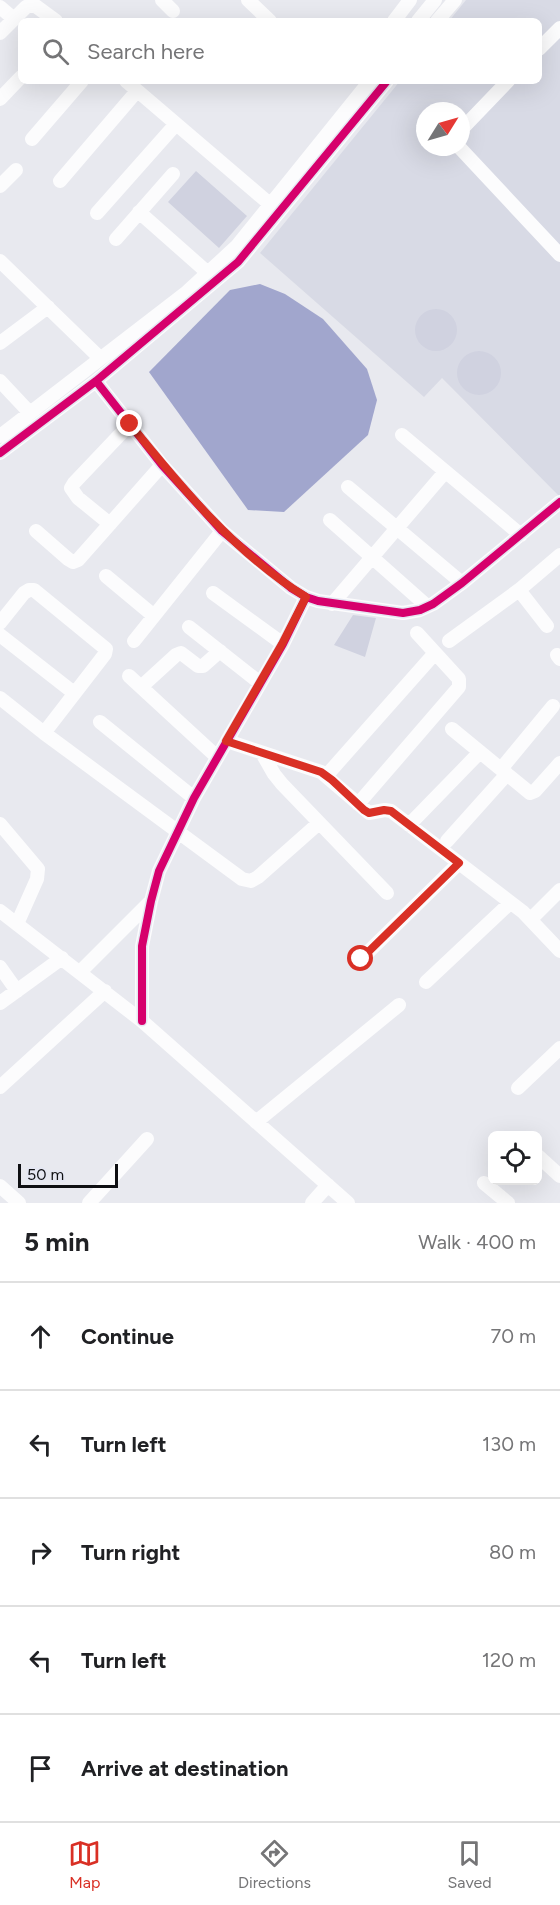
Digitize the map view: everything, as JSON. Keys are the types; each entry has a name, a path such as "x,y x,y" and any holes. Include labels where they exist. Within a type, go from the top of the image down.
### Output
{"street":[{"path":"162,0 172,11"},
{"path":"248,0 267,18"},
{"path":"396,18 410,0"},
{"path":"420,18 435,0"},
{"path":"440,18 455,0"},
{"path":"0,33 26,7 33,4 52,18"},
{"path":"0,7 14,19"},
{"path":"542,46 560,28"},
{"path":"0,99 18,79"},
{"path":"32,139 79,84"},
{"path":"129,84 271,205"},
{"path":"0,436 187,292 237,246 363,84"},
{"path":"0,453 96,381 238,262 385,84"},
{"path":"470,121 505,84"},
{"path":"60,181 137,91"},
{"path":"97,213 176,124"},
{"path":"468,156 557,245"},
{"path":"0,186 16,170"},
{"path":"116,238 173,174"},
{"path":"139,212 208,273"},
{"path":"0,261 100,358"},
{"path":"0,343 48,307"},
{"path":"0,381 30,413"},
{"path":"96,381 162,465 222,531 291,588 306,597 332,604 403,613 427,606 462,583 560,503"},
{"path":"110,524 78,498 71,488 130,424"},
{"path":"402,435 521,535"},
{"path":"36,531 74,562 78,560 162,465"},
{"path":"332,604 445,472"},
{"path":"348,487 462,583"},
{"path":"330,520 427,606"},
{"path":"134,641 222,531"},
{"path":"449,642 519,590 560,555"},
{"path":"106,576 154,616"},
{"path":"0,622 24,593 34,590 106,649 105,654 45,733"},
{"path":"519,590 547,626"},
{"path":"213,593 282,644"},
{"path":"142,1021 142,946 159,871 194,798 282,644 306,597"},
{"path":"189,627 260,683"},
{"path":"358,804 459,687 459,679 417,633"},
{"path":"0,635 74,693"},
{"path":"141,687 181,653 198,666 204,666 220,651"},
{"path":"326,776 435,653"},
{"path":"129,675 217,757"},
{"path":"0,698 235,876 251,881 258,877 319,822"},
{"path":"447,841 504,772 553,706"},
{"path":"100,722 194,798"},
{"path":"452,729 530,793 535,791 560,763"},
{"path":"226,741 311,768 326,776 369,813 391,811 531,919 560,951"},
{"path":"409,825 480,752"},
{"path":"262,753 274,774 387,893"},
{"path":"0,824 38,869 37,879 17,924"},
{"path":"361,959 459,863"},
{"path":"531,919 560,890"},
{"path":"80,972 151,901"},
{"path":"426,982 510,903"},
{"path":"0,911 142,1021 348,1203"},
{"path":"0,1003 62,958"},
{"path":"0,967 17,991"},
{"path":"3,1078 105,991"},
{"path":"256,1122 399,1005"},
{"path":"518,1088 560,1048"},
{"path":"89,1203 147,1139"},
{"path":"542,1160 560,1176"},
{"path":"484,1183 508,1203"},
{"path":"312,1203 328,1185"},
{"path":"0,1186 19,1203"}],"shaded area":[{"path":"466,0 560,0 560,497 442,378 424,397 260,253 398,84 542,84 542,18 451,18"}],"water":[{"path":"260,284 285,294 323,319 367,369 377,400 368,435 284,512 248,510 149,372 230,290"}],"building":[{"path":"196,171 247,216 219,248 168,202"},
{"path":"436,309 444,310 451,315 456,322 456,338 451,345 444,350 436,351 428,350 421,345 416,338 415,330 416,322 421,315 428,310"},
{"path":"479,351 495,357 501,373 495,389 479,395 463,389 457,373 463,357"},
{"path":"353,615 376,618 365,657 334,645"}],"cycle path":[{"path":"0,453 96,381 238,262 385,84"},
{"path":"96,381 162,465 222,531 291,588 318,601 403,613 420,610 433,604 462,583 560,502"},
{"path":"142,1021 142,946 159,871 194,798 283,644 306,597"}],"route":[{"path":"130,424 162,465 222,531 291,588 306,597 282,644 226,741 321,772 364,810 369,813 391,811 459,863 361,959"}]}
